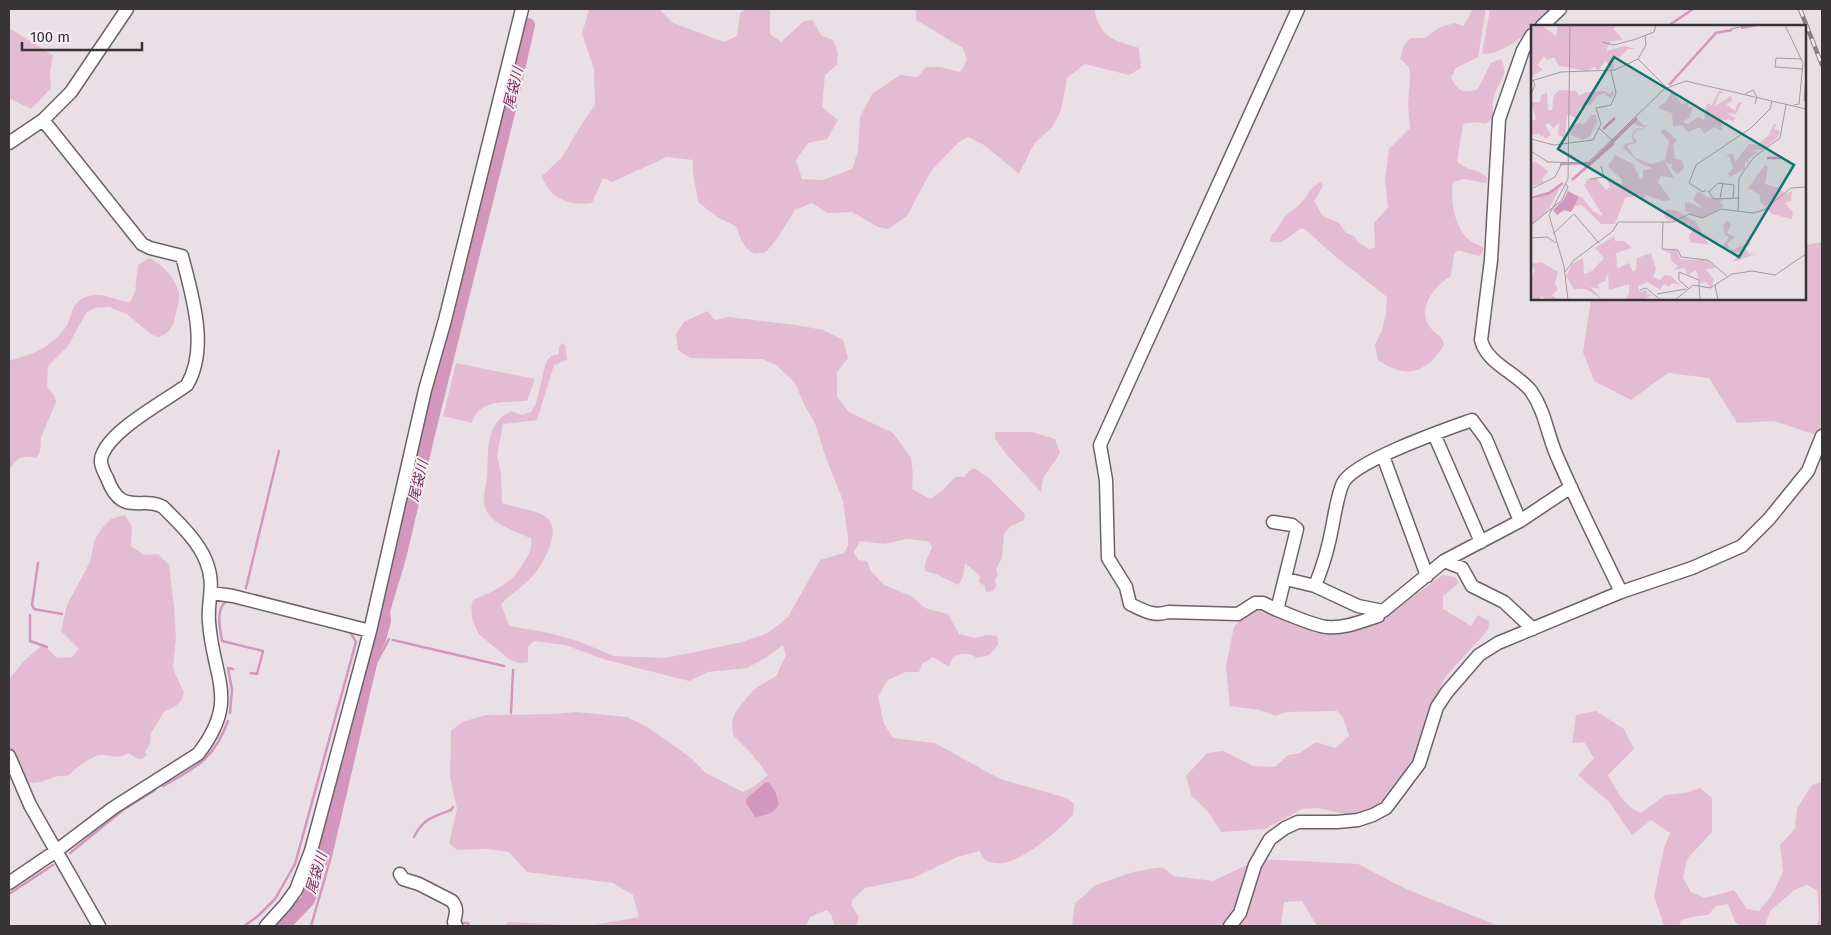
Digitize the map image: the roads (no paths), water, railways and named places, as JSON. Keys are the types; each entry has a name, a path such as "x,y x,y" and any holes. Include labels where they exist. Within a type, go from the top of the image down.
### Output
{"street":[{"path":"9,143 43,120 71,92 127,9"},
{"path":"266,926 296,890 311,851 370,631 425,390 447,312 522,9"},
{"path":"1298,9 1100,444 1106,480 1108,558 1126,587 1130,604 1144,611 1159,615 1168,612 1238,614 1255,603 1262,603 1326,627 1341,626 1378,616 1378,610"},
{"path":"1543,25 1560,9"},
{"path":"1531,37 1523,50 1499,119 1491,260 1481,340 1483,348 1492,358 1528,388 1538,401 1555,452 1621,592"},
{"path":"9,884 112,808 198,754 206,744 219,716 222,704 221,687 208,622 212,593 209,572 204,558 194,541 164,507 157,504 129,503 120,499 106,478 101,464 102,454 118,434 187,385 194,374 198,322 182,256 150,248 142,244 43,120"},
{"path":"1315,586 1328,547 1342,485 1348,475 1383,456 1472,420 1486,439 1520,521"},
{"path":"1434,434 1481,542"},
{"path":"1230,926 1240,913 1255,865 1270,839 1285,828 1298,822 1358,820 1386,808 1419,764 1437,707 1447,692 1479,655 1498,643 1621,592 1692,568 1742,546 1769,519 1808,471 1822,436"},
{"path":"1383,456 1426,576"},
{"path":"1286,579 1315,586 1358,606 1383,611 1444,562 1520,521 1571,487"},
{"path":"1272,522 1292,525 1298,529 1277,610"},
{"path":"1444,562 1462,568 1472,586 1504,602 1534,629"},
{"path":"212,593 233,596 370,631"},
{"path":"9,756 30,805 99,926"},
{"path":"400,874 403,879 419,884 452,901 457,911 454,922 456,926"}],"waterway":[{"path":"1669,25 1693,9"},
{"name":"尾袋川","path":"283,926 308,900 323,853 372,654 384,621 383,611 400,554 528,25"},
{"path":"246,588 279,451"},
{"path":"38,563 32,605 34,609 62,614"},
{"path":"227,601 223,604 220,614 222,641 263,651 257,674 251,673"},
{"path":"30,615 30,641 47,647"},
{"path":"244,926 258,916 275,899 295,864 356,642 349,630"},
{"name":"尾袋川","path":"376,636 382,637"},
{"path":"311,926 330,860 376,663 389,639"},
{"path":"393,640 504,666"},
{"path":"230,713 232,690 228,668 233,669"},
{"path":"511,713 513,670"},
{"path":"163,786 203,761 217,745 228,721"},
{"path":"70,853 123,810 155,790"},
{"path":"414,837 425,822 451,810 453,807"},
{"path":"9,894 53,865"},
{"path":"460,923 468,923 469,926"}],"railway":[{"path":"1800,9 1822,65"}]}
